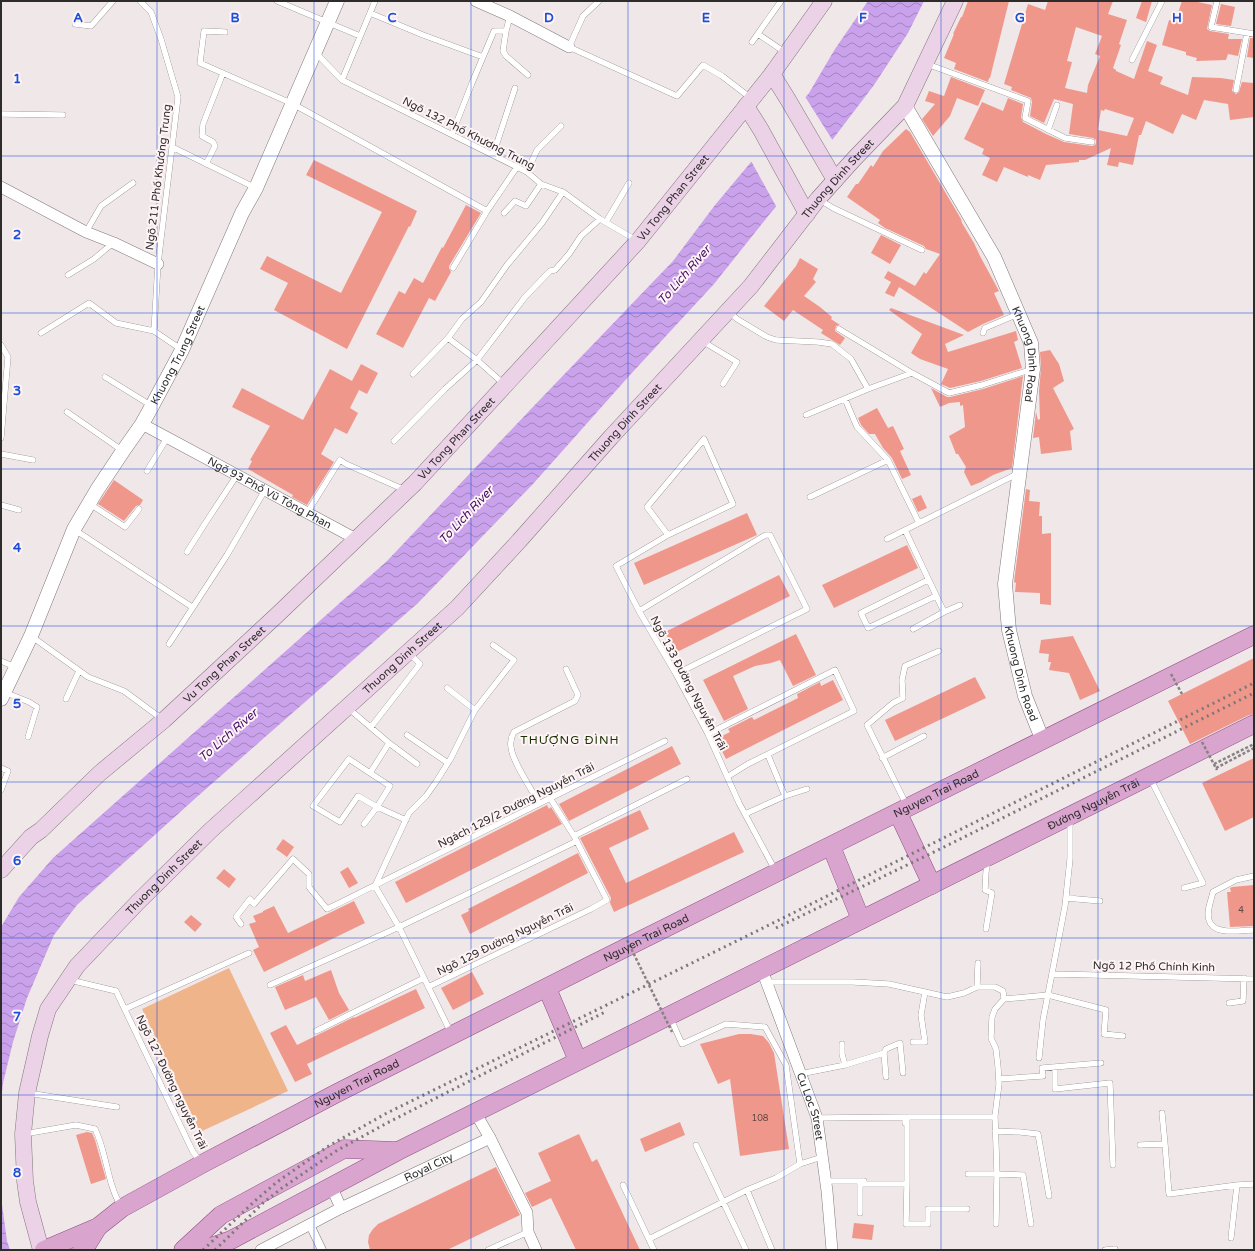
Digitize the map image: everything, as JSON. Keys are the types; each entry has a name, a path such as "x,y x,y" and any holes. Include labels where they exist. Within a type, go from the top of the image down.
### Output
{"main road":[{"name":"Vu Tong Phan Street","path":"1,870 31,837 41,830 100,773 164,720 276,616 407,490 638,241 772,74 824,1"},
{"path":"905,106 955,1"},
{"path":"772,74 835,180"},
{"path":"749,102 761,130 807,214"},
{"name":"Thuong Dinh Street","path":"42,1250 28,1202 25,1181 23,1134 27,1093 40,1036 48,1009 77,966 138,902 200,841 462,602 519,541 611,437 751,286 818,199 905,106"},
{"name":"Nguyen Trai Road","path":"42,1250 98,1227 122,1208 337,1092 1254,635"},
{"name":"Đường Nguyễn Trãi","path":"932,884 1254,724"},
{"path":"202,1250 231,1240 398,1151 578,1061 671,1024 764,976 861,920 932,884 903,810"},
{"name":"Vu Tong Phan Street","path":"1,883 38,841 41,830"},
{"path":"831,846 861,920"},
{"path":"547,988 578,1061"},
{"path":"183,1250 220,1215 344,1149 398,1151"},
{"path":"82,1250 85,1248 98,1227"}],"street":[{"name":"Khuong Trung Street","path":"2,696 31,636 74,529 123,451 142,424 182,350 242,213 256,188 337,1"},
{"path":"476,1 510,16 569,47"},
{"name":"Khuong Dinh Road","path":"905,106 994,257 1031,343 1033,369 1006,584 1009,630 1025,696 1042,741"},
{"path":"1,187 86,232 114,243 158,264"},
{"name":"Ngõ 93 Phố Vũ Tông Phan","path":"142,424 356,539"},
{"name":"Cu Loc Street","path":"764,976 817,1118 826,1181 832,1250"},
{"path":"476,1112 527,1213 528,1232 536,1250"},
{"name":"Royal City","path":"264,1249 341,1208 490,1138"},
{"path":"331,1186 341,1208"},
{"path":"310,1225 322,1250"}],"lane":[{"path":"75,24 91,26 113,1"},
{"name":"Ngõ 211 Phố Khương Trung","path":"140,1 151,12 161,39 178,97 158,264 154,331"},
{"path":"277,1 360,36"},
{"path":"342,80 375,1"},
{"path":"599,1 583,16 569,47 677,96 703,65 722,75 749,102"},
{"path":"752,42 781,1"},
{"path":"1132,60 1162,1"},
{"path":"1217,1 1211,27 1254,34"},
{"path":"370,13 483,57"},
{"path":"510,16 503,51 506,56 528,75"},
{"path":"225,32 204,31 200,63 293,104 487,211"},
{"path":"452,134 494,31 506,31"},
{"path":"1236,90 1247,33"},
{"path":"758,34 786,54"},
{"name":"Ngõ 132 Phố Khương Trung","path":"316,52 342,80 527,172 541,184 563,192 600,219 638,241"},
{"path":"925,63 1028,101 1025,118 1065,138 1092,142"},
{"path":"206,164 215,146 213,142 202,136 203,124 223,74"},
{"path":"493,155 515,88"},
{"path":"1048,130 1057,105"},
{"path":"1,114 62,115"},
{"path":"527,172 537,150 561,126"},
{"path":"172,147 256,188"},
{"path":"453,268 487,211 517,167"},
{"path":"606,222 629,182"},
{"path":"86,232 101,206 134,184"},
{"path":"504,213 515,201 526,206 541,184"},
{"path":"413,374 448,338 462,319 481,302 508,265 542,223 563,192"},
{"path":"818,199 833,208 922,250"},
{"path":"394,442 445,389 477,360 524,297 550,270 555,270 560,265 581,236 600,219"},
{"path":"68,275 94,259 114,243"},
{"path":"41,333 89,303 116,323 154,331 182,350"},
{"path":"728,311 767,337 776,340 832,344 851,359 868,389"},
{"path":"983,333 985,328 1018,314"},
{"path":"839,329 912,374 949,393 982,385 1033,369"},
{"path":"448,338 477,360 505,385"},
{"path":"701,340 737,362 723,384"},
{"path":"1,345 8,357 1,438"},
{"path":"806,415 868,389 912,374"},
{"path":"105,377 152,406"},
{"path":"845,399 857,427 888,460 918,523"},
{"path":"67,412 123,451"},
{"path":"147,471 167,438"},
{"path":"704,439 733,504 668,535 647,507 704,439"},
{"path":"1,454 33,460"},
{"path":"307,513 340,460 407,490"},
{"path":"810,497 888,460"},
{"path":"887,538 1020,473"},
{"path":"187,552 237,475"},
{"path":"168,644 227,555 265,490"},
{"path":"90,504 125,527 139,509"},
{"path":"1,505 19,510"},
{"path":"74,529 192,607"},
{"path":"905,530 944,612"},
{"name":"Ngõ 133 Đường Nguyễn Trãi","path":"668,535 616,566 639,611 676,674 708,734 727,777 777,874"},
{"path":"639,611 762,537 770,535 807,609 676,674"},
{"path":"928,580 860,613 868,628 936,596"},
{"path":"913,629 960,605"},
{"path":"31,636 88,677 124,691 164,720"},
{"path":"376,886 409,813 426,796 448,762 475,710 514,660 493,645"},
{"path":"903,810 867,725 893,703 904,698 902,680 905,666 939,651"},
{"path":"371,727 420,664 408,652"},
{"path":"1,661 16,667"},
{"path":"539,803 514,758 510,741 514,732 575,701 578,694 566,669"},
{"path":"66,699 79,670"},
{"path":"708,734 835,670 854,711 748,764 727,777"},
{"path":"447,688 475,710"},
{"path":"2,696 29,702 37,707 28,737"},
{"path":"346,707 417,764"},
{"path":"408,735 448,762"},
{"path":"882,758 924,736"},
{"name":"Ngách 129/2 Đường Nguyễn Trãi","path":"241,924 236,917 250,899 254,904 293,859 309,874 309,887 327,909 376,886 664,741"},
{"path":"370,772 389,743"},
{"path":"768,755 785,796"},
{"path":"364,824 377,807 390,786 348,759 313,806 340,822 358,796 377,807 406,820"},
{"path":"1,768 8,771 1,790"},
{"path":"1149,776 1203,883 1184,888"},
{"path":"270,985 399,927 575,839 687,779"},
{"path":"746,814 785,796 807,789"},
{"path":"550,798 575,839"},
{"path":"1039,1058 1043,1020 1053,974 1066,898 1070,859 1070,816"},
{"name":"Ngõ 129 Đường Nguyễn Trãi","path":"428,987 607,900 575,839"},
{"path":"986,929 992,893 985,890 989,856"},
{"path":"1254,876 1236,880 1213,892 1208,914 1209,921 1213,927 1222,931 1254,930"},
{"name":"Ngõ 129 Đường Nguyễn Trãi","path":"376,886 399,927 452,1035"},
{"path":"1066,898 1100,901"},
{"path":"125,1009 249,953"},
{"path":"977,987 978,963"},
{"name":"Ngõ 12 Phố Chính Kinh","path":"1053,974 1254,979"},
{"path":"764,976 889,984 947,996 964,993 977,987 995,987 1003,991 1004,999"},
{"name":"Ngõ 127 Đường nguyễn Trãi","path":"69,978 74,981 116,991 193,1152 202,1164"},
{"path":"316,1031 424,978"},
{"path":"1229,1003 1243,1001 1244,978"},
{"path":"913,1042 925,1042 921,1015 925,992"},
{"path":"996,1224 997,1174 995,1117 998,1100 999,1079 996,1049 991,1038 992,1017 995,1009 1004,999 1048,995 1106,1010 1104,1034 1123,1036"},
{"path":"671,1024 682,1044 726,1024 765,1027 786,1065 800,1164"},
{"path":"800,1074 845,1065 884,1053 886,1049 900,1043 904,1073"},
{"path":"842,1044 842,1054 845,1065"},
{"path":"884,1053 886,1077"},
{"path":"999,1079 1043,1076 1042,1068 1101,1063"},
{"path":"1055,1067 1055,1089 1110,1083 1113,1165"},
{"path":"27,1093 117,1106"},
{"path":"1162,1113 1169,1194 1254,1184"},
{"path":"817,1118 905,1117 906,1224 928,1224 928,1209 966,1209"},
{"path":"905,1183 907,1117 995,1117"},
{"path":"23,1134 76,1125 95,1130 101,1140 115,1197 122,1208"},
{"path":"995,1130 1038,1134 1048,1196"},
{"path":"696,1144 746,1250"},
{"path":"1140,1146 1165,1144"},
{"path":"649,1239 747,1190 776,1178 800,1164 822,1157"},
{"path":"968,1174 1024,1176 1031,1224"},
{"path":"826,1181 905,1183"},
{"path":"860,1213 860,1184 905,1183"},
{"path":"623,1185 654,1250"},
{"path":"1231,1238 1237,1185"},
{"path":"747,1190 772,1250"},
{"path":"488,1250 528,1232"},
{"path":"1105,1250 1115,1249"}],"path":[{"path":"1171,674 1182,694"},
{"path":"1202,742 1215,766"},
{"path":"1215,766 1254,744"},
{"path":"1215,766 1254,748"},
{"path":"627,940 671,1024"}],"shaded area":[{"path":"229,968 288,1091 200,1132 142,1009"}],"water":[{"name":"To Lich River","path":"868,1 924,1 908,33 874,85 833,139 769,215 714,284 630,375 533,484 418,603 198,796 77,905 54,935 27,998 13,1042 3,1083 1,1103 1,927 19,897 53,858 387,561 673,261 715,205 809,93 835,49"},
{"path":"1,1197 7,1241 10,1250 1,1250"}],"pier":[{"path":"804,95 833,141 777,208 750,159"}],"building":[{"path":"968,1 1009,1 988,82 954,69 956,63 944,58"},
{"path":"1048,1 1113,1 1108,14 1127,20 1119,44 1121,45 1113,68 1116,71 1134,79 1147,41 1157,45 1148,71 1163,77 1160,84 1188,95 1192,77 1234,80 1232,91 1236,94 1239,92 1242,82 1254,83 1254,117 1230,120 1228,104 1204,100 1196,120 1182,114 1173,134 1146,121 1141,135 1139,135 1133,165 1119,162 1118,167 1107,165 1111,148 1085,160 1079,160 1079,162 1046,165 1040,180 1028,175 1028,177 1004,167 997,182 982,175 990,158 982,154 984,149 964,139 982,102 1003,111 1008,98 1023,104 1021,117 1023,122 1046,134 1064,142 1092,146 1096,143 1096,140 1093,138 1069,134 1073,104 1054,99 1044,123 1030,116 1032,102 1031,98 1011,90 1012,87 1004,84 1028,4 1045,10","holes":["1076,27 1102,36 1095,54 1100,56 1088,85 1087,93 1065,88 1072,62 1067,61","1105,109 1134,118 1127,136 1098,130 1101,110 1104,111"]},
{"path":"1142,1 1152,1 1146,22 1136,18"},
{"path":"1182,1 1193,1 1212,5 1207,29 1210,31 1229,34 1228,39 1242,39 1238,56 1228,54 1226,60 1196,61 1197,58 1186,55 1186,52 1162,45 1169,20 1175,22"},
{"path":"1221,4 1235,7 1231,26 1216,24"},
{"path":"1250,38 1254,38 1254,58 1247,57"},
{"path":"951,77 985,90 978,106 957,98 950,116 933,136 922,119 935,104 925,101 929,91 944,96"},
{"path":"906,129 910,132 961,219 999,291 994,293 1004,315 968,332 899,287 894,297 885,293 891,282 884,278 888,271 915,286 924,272 926,274 940,254 926,249 924,246 885,228 878,223 880,220 847,197 871,165 873,167 883,151"},
{"path":"314,160 417,211 347,349 274,310 288,283 260,269 267,256 341,293 382,212 306,175"},
{"path":"466,205 481,213 449,266 451,272 435,301 429,298 403,348 376,334 399,291 405,294 414,278 423,283"},
{"path":"881,235 901,245 890,264 871,253"},
{"path":"800,258 818,269 813,279 816,282 804,296 820,307 832,317 831,319 840,325 836,326 835,331 845,338 840,345 821,333 823,330 793,310 784,321 764,306 796,266"},
{"path":"891,308 964,335 945,344 948,352 1016,331 1018,340 1014,342 1022,368 981,381 950,388 941,384 948,369 920,359 911,353 922,334 889,310"},
{"path":"1050,350 1059,364 1064,381 1053,388 1074,429 1070,431 1072,450 1041,454 1039,437 1033,438 1036,412 1038,420 1040,419 1040,352"},
{"path":"361,364 378,373 367,394 359,390 350,408 358,413 347,434 335,428 321,454 334,462 307,505 292,497 293,495 248,469 252,461 250,460 270,426 232,407 242,388 303,420 330,369 352,381"},
{"path":"1023,376 1012,468 993,475 971,486 964,472 966,467 958,454 956,454 949,436 965,427 963,405 960,406 960,402 949,403 940,407 931,388 947,397 950,397 983,389"},
{"path":"877,408 888,428 893,426 904,449 900,451 911,475 902,479 892,458 883,448 875,434 869,434 861,425 858,418"},
{"path":"114,480 143,500 124,521 98,504"},
{"path":"1026,489 1030,490 1029,501 1040,502 1039,516 1042,516 1042,534 1051,533 1051,605 1040,604 1040,593 1015,592 1016,583 1014,582"},
{"path":"921,495 927,508 918,512 912,499"},
{"path":"747,513 757,535 644,585 634,563"},
{"path":"907,545 918,568 834,608 822,585"},
{"path":"779,575 790,596 675,653 665,632"},
{"path":"796,634 816,675 793,686 780,660 755,666 733,676 748,709 724,721 703,680"},
{"path":"1073,636 1100,691 1080,700 1069,673 1049,670 1051,662 1048,662 1049,654 1039,653 1041,640"},
{"path":"1254,658 1254,714 1249,715 1190,744 1168,701"},
{"path":"975,677 986,698 895,741 885,720"},
{"path":"833,680 843,700 726,759 716,739 730,732 728,729 752,717 754,720 798,698 797,694 820,682 821,686"},
{"path":"672,746 681,764 569,821 559,804"},
{"path":"1254,758 1254,817 1225,831 1202,783"},
{"path":"547,805 549,809 551,807 562,824 406,903 395,882"},
{"path":"640,810 649,829 609,848 626,883 734,832 744,852 614,912 610,903 611,898 580,838"},
{"path":"283,839 294,847 287,857 276,849"},
{"path":"578,853 588,873 470,934 461,915 469,911 468,909"},
{"path":"348,867 358,883 349,888 340,872"},
{"path":"224,869 236,879 229,888 216,878"},
{"path":"1254,885 1254,926 1230,927 1227,892 1231,892 1230,888 1232,887"},
{"path":"354,901 365,923 264,972 253,950 259,947 249,924 256,922 253,916 274,906 288,933"},
{"path":"191,915 202,924 195,932 184,922"},
{"path":"331,970 339,993 349,1010 329,1020 316,997 285,1010 275,987 303,975 305,981"},
{"path":"472,972 484,994 453,1010 441,988"},
{"path":"416,989 425,1008 307,1064 312,1074 295,1082 270,1033 286,1025 297,1045"},
{"path":"739,1034 763,1036 769,1043 774,1053 789,1149 740,1156 730,1079 718,1084 700,1044"},
{"path":"680,1122 685,1135 645,1152 640,1139"},
{"path":"87,1132 92,1133 95,1140 106,1179 91,1184 76,1135"},
{"path":"579,1134 592,1162 597,1159 640,1250 576,1250 551,1198 532,1207 525,1193 551,1181 538,1153"},
{"path":"496,1167 520,1215 447,1250 370,1250 368,1242 369,1235 378,1224"},
{"path":"854,1223 874,1225 872,1240 852,1238"}],"railway":[{"path":"203,1250 277,1182 327,1147 385,1114 759,930 1254,683"},
{"path":"776,928 932,853 1254,693"},
{"path":"215,1250 263,1203 336,1151 387,1123 607,1011"}],"district":[{"name":"THƯỢNG ĐÌNH","path":"570,740"}]}
